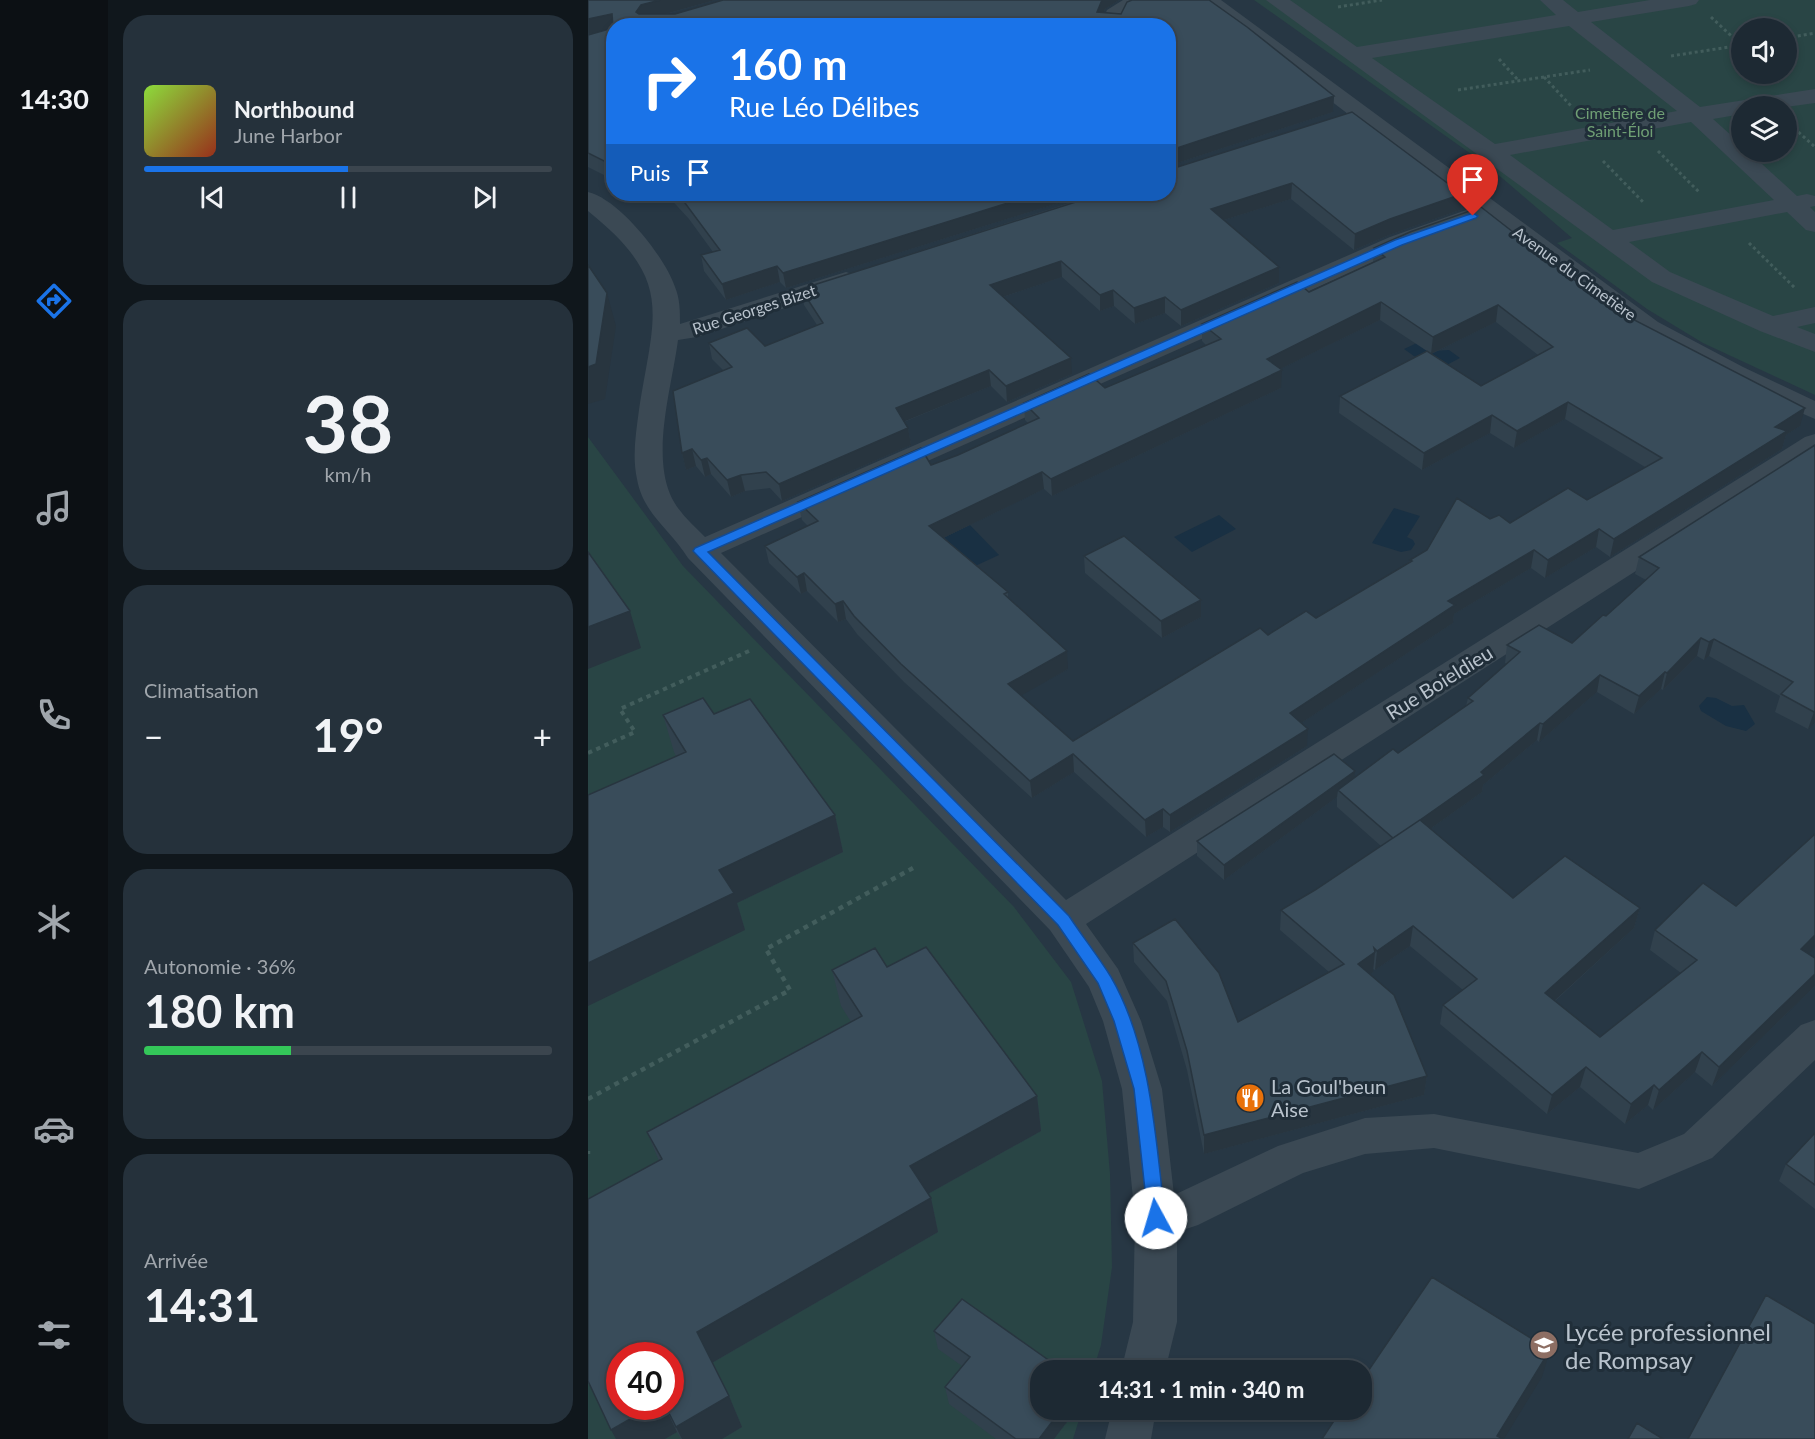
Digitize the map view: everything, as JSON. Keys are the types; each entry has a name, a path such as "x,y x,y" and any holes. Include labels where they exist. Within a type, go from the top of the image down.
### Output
{"street":[{"path":"1115,17 1146,0"},
{"name":"Avenue du Cimetière","path":"1208,0 1649,328 1733,373 1815,411"},
{"path":"1276,0 1611,238 1661,277 1815,344"},
{"path":"1550,0 1803,201 1815,225"},
{"path":"1353,54 1689,0"},
{"path":"1797,99 1815,96"},
{"path":"1491,152 1595,131 1731,110"},
{"path":"1336,123 1362,114"},
{"path":"1611,238 1803,201"},
{"path":"598,203 650,260 663,286 668,320 651,433 650,465 656,494 672,521 782,636 1063,920 1105,981 1122,1021 1142,1089 1156,1218 1155,1322 1146,1360"},
{"path":"699,551 1399,242 1489,210"},
{"name":"Rue Georges Bizet","path":"666,333 688,331 868,273"},
{"path":"1769,325 1815,315"},
{"name":"Rue Boieldieu","path":"1063,920 1815,443"},
{"path":"1156,1218 1183,1212 1292,1159 1365,1136 1434,1131 1640,1171 1698,1146 1815,1036"},
{"path":"1128,1439 1132,1420"}],"path":[{"path":"1709,15 1731,36"},
{"path":"1797,36 1815,33"},
{"path":"1414,97 1731,47"},
{"path":"1544,77 1595,131"},
{"path":"1797,131 1815,147"},
{"path":"588,753 635,732 620,709 782,636"},
{"path":"588,1098 790,990 766,949 913,868"}],"green space":[{"name":"Cimetière de Saint-Éloi","path":"1254,0 1815,0 1815,395 1703,343 1647,309 1557,243 1572,238 1488,166"},
{"path":"588,437 683,566 1014,907 1071,982 1102,1081 1110,1174 1112,1267 1101,1345 1096,1360 1030,1360 1030,1420 1079,1420 1073,1439 588,1439"}],"water":[{"path":"1419,342 1432,351 1449,350 1460,358 1435,371 1404,349"},
{"path":"1394,508 1420,516 1407,537 1415,544 1411,550 1401,552 1372,543"},
{"path":"1219,515 1236,529 1192,552 1174,537"},
{"path":"968,523 999,555 973,567 942,535"},
{"path":"1707,697 1716,698 1732,706 1744,705 1755,724 1746,731 1726,726 1701,711 1699,706"}],"building":[{"path":"588,0 660,0 641,5 636,12 639,14 675,14 723,0 1102,0 1097,12 1121,14 1127,2 1132,0 1209,0 1334,96 1176,148 1176,18 612,18 612,14 588,19"},
{"path":"606,30 606,162 588,153 588,35"},
{"path":"1352,112 1462,194 1355,234 1292,183 1211,209 1279,267 1181,310 1165,297 1134,308 1113,290 1100,295 1061,261 990,285 1071,358 1006,386 989,370 896,408 908,428 779,484 766,472 741,475 727,480 707,458 701,460 692,449 682,453 673,391 732,367 709,343 747,328 765,346 823,323 801,289 1079,201 1176,201 1176,167"},
{"path":"683,201 1014,201 783,273 777,266 722,284 701,255 720,250"},
{"path":"1481,207 1618,314 1621,313 1805,408 1775,427 1787,431 1614,539 1599,529 1548,560 1534,550 1448,601 1455,605 1290,713 1308,729 1170,815 1163,809 1145,820 1073,754 1030,781 901,664 854,616 843,601 835,604 804,573 797,577 765,546 818,521 798,502 921,448 931,465 958,455 1039,418 1024,403 1089,374 1105,388 1221,339 1202,324 1297,282 1309,292 1385,257 1374,248 1410,232","holes":["1381,302 1433,337 1498,305 1553,347 1481,386 1427,351 1340,396 1424,453 1492,415 1517,431 1568,402 1662,458 1587,500 1568,488 1510,523 1499,515 1490,519 1457,498 1427,550 1410,560 1412,561 1316,618 1306,611 1268,635 1260,628 1073,741 1008,684 1067,651 1004,594 1008,592 929,526 1042,472 1051,479 1282,370 1267,359"]},
{"path":"588,265 607,293 596,364 588,367"},
{"path":"1815,445 1814,712 1781,694 1793,682 1714,639 1709,642 1701,638 1667,673 1665,672 1639,696 1600,675 1543,724 1540,723 1481,772 1484,775 1393,838 1338,790 1393,749 1398,753 1473,701 1468,698 1520,652 1507,645 1539,625 1572,643 1659,568 1639,557"},
{"path":"1124,536 1201,600 1161,621 1084,556"},
{"path":"588,552 630,611 588,627"},
{"path":"703,698 714,714 750,699 835,815 719,870 734,893 588,963 588,795 686,752 663,715"},
{"path":"1334,754 1355,771 1224,865 1197,841"},
{"path":"1420,820 1513,898 1565,856 1640,908 1545,993 1600,1037 1697,960 1655,930 1703,883 1736,906 1815,834 1815,935 1801,949 1815,958 1815,974 1719,1067 1702,1052 1659,1090 1654,1085 1631,1104 1586,1067 1552,1095 1443,1005 1477,979 1413,926 1377,951 1374,948 1375,952 1358,964 1394,995 1427,1076 1204,1135 1187,1051 1166,981 1133,943 1175,919 1219,973 1238,1022 1344,964 1281,910"},
{"path":"926,947 1037,1096 910,1166 931,1198 697,1332 729,1396 676,1427 672,1420 684,1420 684,1342 606,1342 606,1419 588,1381 588,1199 662,1159 647,1132 862,1016 832,970 875,948 887,967"},
{"path":"1815,1133 1815,1185 1786,1164"},
{"path":"1432,1277 1550,1350 1497,1436 1503,1439 1322,1439 1334,1420 1372,1420 1372,1365"},
{"path":"1766,1295 1815,1324 1815,1439 1688,1439"},
{"path":"962,1299 1048,1360 1030,1360 1030,1420 1053,1420 1039,1439 1016,1439 945,1387 970,1357 934,1331"},
{"path":"606,1420 628,1420 611,1430"},
{"path":"1637,1423 1663,1439 1628,1439"}],"place":[{"name":"La Goul'beun Aise","path":"1250,1098"},
{"name":"Lycée professionnel de Rompsay","path":"1544,1345"}],"route":[{"path":"1156,1218 1142,1089 1122,1021 1105,981 1063,920 699,551 1399,242 1473,216"}]}
